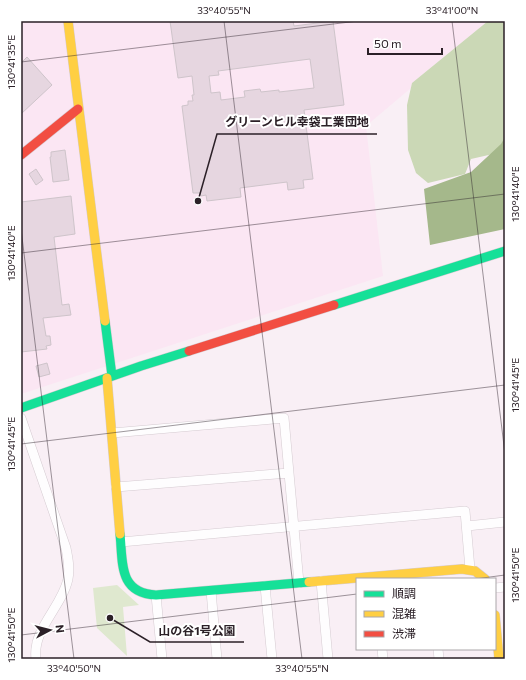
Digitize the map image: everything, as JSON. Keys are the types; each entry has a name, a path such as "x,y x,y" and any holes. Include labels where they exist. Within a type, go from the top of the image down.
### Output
{"street":[{"path":"68,21 110,377 112,433 124,575 128,582 145,595 356,579"},
{"path":"21,154 78,109"},
{"path":"21,408 110,377 505,251"},
{"path":"21,418 66,548 69,562 68,579 61,596 38,638 36,659"},
{"path":"112,433 284,418 299,583"},
{"path":"116,487 289,472"},
{"path":"121,542 465,511 470,569"},
{"path":"467,526 505,522"},
{"path":"375,578 432,575 470,569 477,571 484,578"},
{"path":"321,581 328,659"},
{"path":"266,586 272,659"},
{"path":"211,590 217,659"},
{"path":"156,595 162,659"},
{"path":"496,620 501,642 499,659"}],"shaded area":[{"path":"21,21 488,21 412,83 411,88 366,126 383,276 21,394"},
{"path":"488,21 505,21 505,140 493,154 471,159 465,174 428,183 416,173 408,150 407,105 412,83"},
{"path":"505,137 505,229 430,245 424,189 471,172 501,144"},
{"path":"117,585 139,605 123,607 127,656 97,628 93,588"}],"building":[{"path":"170,21 293,21 294,26 333,21 344,105 304,110 313,179 303,180 304,188 288,190 287,182 240,188 241,197 207,201 206,195 201,196 200,193 193,193 182,106 188,105 188,101 193,101 192,95 194,95 192,76 178,78","holes":["310,59 314,88 279,92 279,90 261,92 260,89 244,91 245,97 221,100 220,92 211,93 209,76 219,75 218,71"]},
{"path":"27,57 52,85 21,114 21,63"},
{"path":"65,150 69,180 53,182 50,157 51,152"},
{"path":"36,169 43,180 36,185 29,174"},
{"path":"71,196 75,234 54,237 62,305 69,304 71,315 43,318 46,336 50,336 51,345 46,346 47,349 21,352 21,202"},
{"path":"47,363 50,374 39,377 36,366"}],"traffic: fast":[{"path":"334,305 505,251"},
{"path":"105,321 112,376"},
{"path":"21,408 141,366 189,351"},
{"path":"120,534 125,574 135,589 144,593 156,595 309,582"}],"traffic: slow":[{"path":"68,21 105,321"},
{"path":"107,378 120,534"},
{"path":"356,578 462,569 475,571 484,578"},
{"path":"309,582 356,578"},
{"path":"496,626 499,659"}],"traffic: jam":[{"path":"21,155 78,109"},
{"path":"189,351 334,305"}],"place":[{"name":"グリーンヒル幸袋工業団地","path":"198,201"},
{"name":"山の谷1号公園","path":"110,618"}]}
